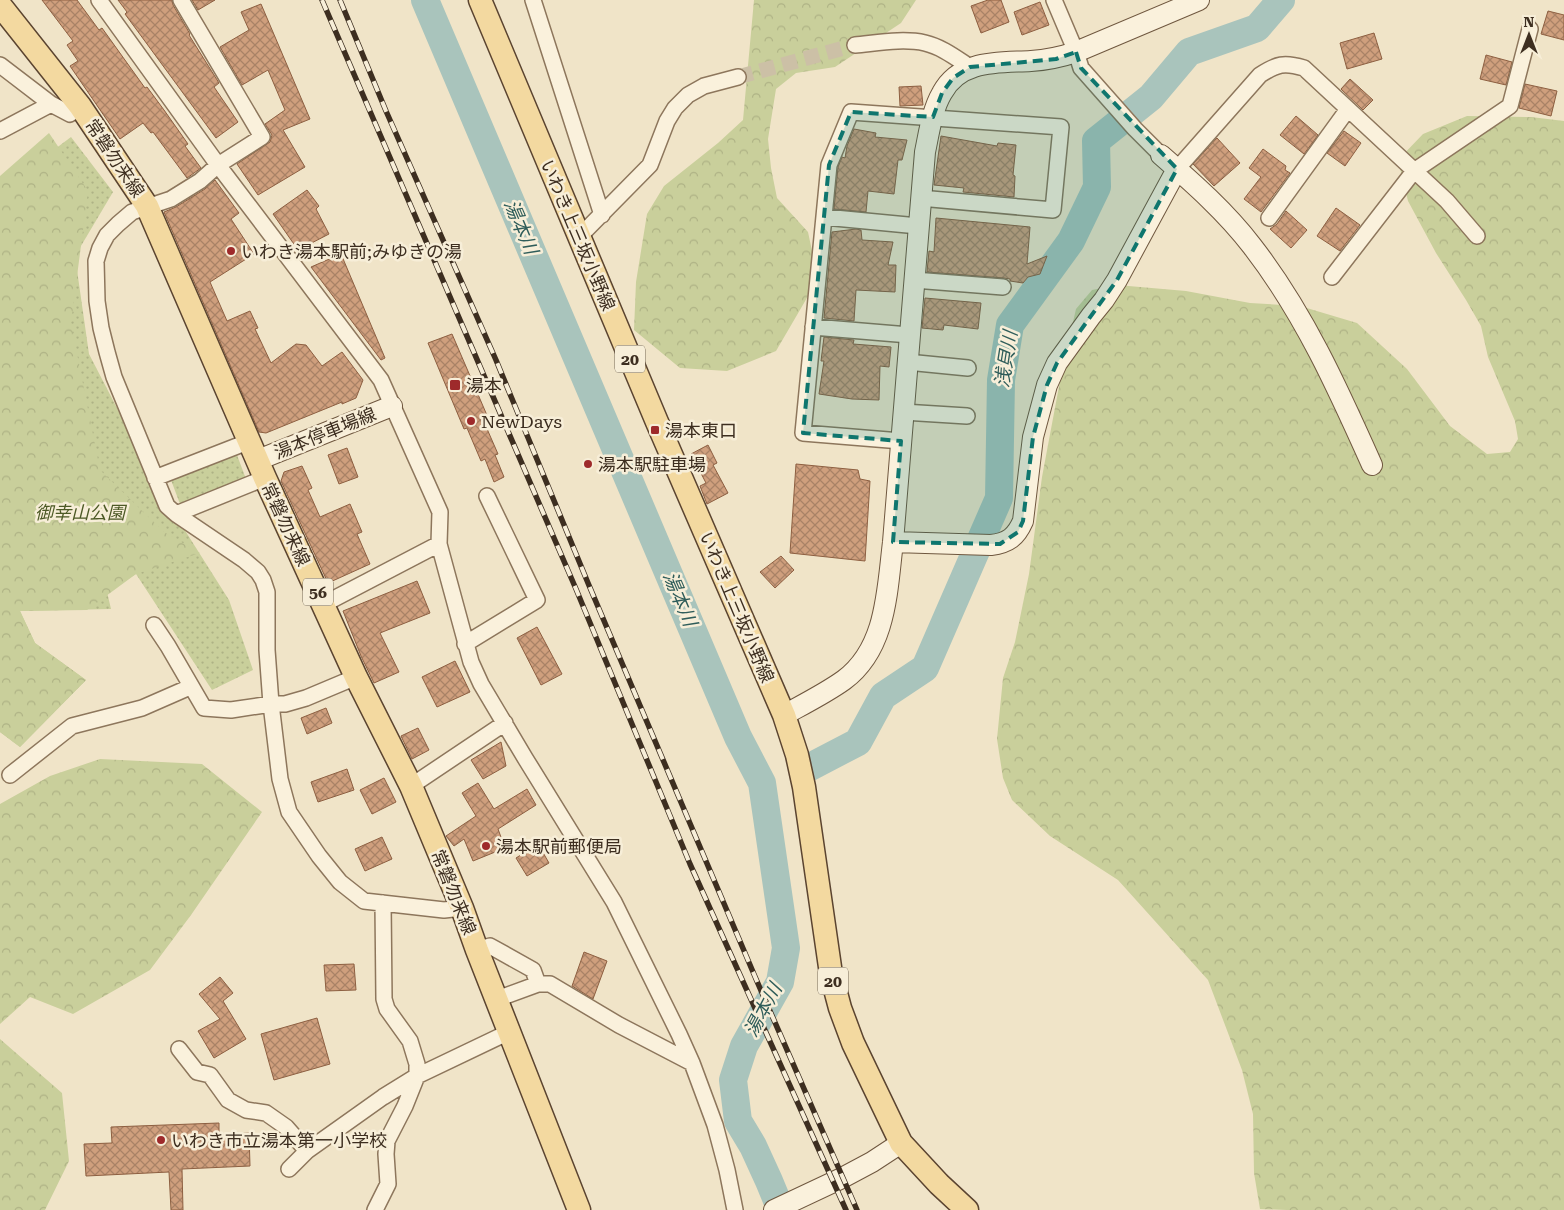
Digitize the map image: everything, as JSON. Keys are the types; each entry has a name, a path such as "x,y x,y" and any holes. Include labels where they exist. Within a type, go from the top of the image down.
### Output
{"main road":[{"name":"いわき上三坂小野線","path":"480,0 657,422 784,715 797,755 804,787 831,974 840,1008 853,1043 901,1143 939,1184 967,1210"},
{"name":"常磐勿来線","path":"0,5 80,106 147,206 258,460 356,677 411,786 462,908 579,1210"}],"street":[{"path":"99,0 218,165 381,380 440,512 439,544 471,662 481,684 525,758 614,902 679,1034 715,1124 735,1210"},
{"path":"181,0 262,137 218,165 200,181 171,198 132,212 107,236 100,248 96,261 97,301 101,328 114,377 167,506 244,560 258,572 263,580 267,592 267,650 280,779 289,812 295,822 340,882 364,901 444,910 462,908"},
{"path":"533,0 602,215"},
{"path":"1054,0 1081,68 1135,129 1219,209 1252,245 1279,284 1299,315 1320,354 1372,465"},
{"path":"784,715 844,680 860,666 873,647 881,625 892,542 925,152 933,117 942,93 953,78 970,67 994,62 1056,59 1199,0"},
{"path":"1332,277 1414,171 1510,106 1530,29"},
{"path":"855,45 907,41 926,43 943,50 970,67"},
{"path":"892,542 991,546 1010,540 1018,532 1023,522 1034,437 1047,385 1058,363 1104,300 1177,169 1260,75 1272,67 1282,64 1304,68 1447,201 1477,236"},
{"path":"0,65 51,104 70,114 80,106"},
{"path":"580,238 650,165 667,121 675,108 688,95 704,86 738,77"},
{"path":"0,130 51,104"},
{"path":"1269,218 1348,109"},
{"path":"901,441 803,433 829,165 851,112 1061,127 1053,210 920,198"},
{"path":"824,218 918,226"},
{"path":"914,280 1003,287"},
{"path":"813,326 909,334"},
{"path":"907,362 968,368"},
{"name":"湯本停車場線","path":"258,460 392,406"},
{"path":"903,412 967,416"},
{"path":"155,478 258,460"},
{"path":"176,514 258,460"},
{"path":"465,644 537,600 487,496"},
{"path":"324,604 439,544"},
{"path":"154,625 204,708 230,710 271,704 285,704 306,698 356,677"},
{"path":"10,775 72,726 142,708 190,687"},
{"path":"411,786 505,723"},
{"path":"375,1210 388,1184 386,1154 388,1141 406,1106 417,1076 417,1064 410,1041 387,1009 384,999 384,903"},
{"path":"477,950 490,946 499,951 533,970 538,984"},
{"path":"497,999 538,984 550,984 619,1025 692,1063"},
{"path":"289,1169 307,1151 383,1097 417,1076 509,1032"},
{"path":"179,1049 197,1072 210,1075 228,1100 246,1110 266,1113 286,1127 307,1151"},
{"path":"774,1210 850,1174 901,1143"}],"highlighted area":[{"path":"1076,52 1081,68 1177,169 1117,280 1057,363 1047,385 1033,437 1023,521 1018,532 1000,544 893,542 901,441 803,433 829,165 851,112 933,117 942,93 953,78 970,67 1056,59"}],"green space":[{"path":"754,0 916,0 901,23 835,67 796,73 776,89 768,139 777,198 808,232 818,279 776,351 727,371 680,368 634,330 636,282 647,214 664,186 718,143 743,120"},
{"path":"1467,116 1531,117 1564,121 1564,1210 1260,1209 1254,1173 1253,1114 1242,1070 1208,980 1118,880 1050,836 1012,800 1003,778 997,739 1003,678 1015,642 1029,574 1042,477 1063,365 1076,309 1092,290 1117,285 1186,291 1250,303 1300,306 1357,323 1407,369 1450,426 1487,454 1510,452 1518,439 1515,421 1488,357 1481,326 1436,253 1408,201 1398,160 1423,134"},
{"name":"御幸山公園","path":"49,133 88,191 71,323 100,470 164,532 200,553 136,574 87,610 20,611 35,643 86,680 20,747 0,732 0,176"},
{"name":"御幸山公園","path":"71,137 113,192 75,256 89,354 160,491 229,600 253,670 212,690 136,574 107,592 111,609 20,611 35,643 86,680 20,747 0,732 15,179"},
{"path":"237,455 246,479 180,504 171,480"},
{"path":"100,759 202,764 262,812 191,915 150,970 73,1014 30,997 0,1024 0,804 50,776"},
{"path":"0,1039 62,1093 69,1161 45,1210 0,1210"}],"building":[{"path":"42,0 77,0 99,30 102,28 145,88 147,87 164,110 188,144 185,146 201,168 187,178 153,132 151,133 143,123 120,139 70,66 78,61 67,45 73,41"},
{"path":"118,0 172,0 189,35 219,83 214,87 238,122 216,138 125,14 127,12"},
{"path":"192,0 215,0 198,10"},
{"path":"988,0 1001,0 1009,22 981,33 971,6"},
{"path":"1040,2 1049,25 1022,35 1014,12"},
{"path":"261,4 310,119 283,130 305,167 258,195 237,164 270,142 272,135 265,124 285,110 268,70 242,85 220,47 249,30 241,12"},
{"path":"1548,11 1564,15 1564,40 1541,34"},
{"path":"1374,33 1382,59 1347,69 1340,43"},
{"path":"1486,55 1512,62 1506,85 1480,79"},
{"path":"1350,79 1373,100 1363,110 1341,89"},
{"path":"1525,84 1557,91 1551,116 1519,108"},
{"path":"921,86 923,105 900,106 899,87"},
{"path":"1296,116 1318,135 1304,154 1280,135"},
{"path":"854,129 876,133 875,137 907,140 902,160 898,160 894,194 868,191 866,212 834,209 838,167 842,157 845,158 847,146"},
{"path":"1344,131 1361,143 1345,166 1327,153"},
{"path":"941,136 997,146 998,143 1016,145 1013,175 1015,176 1014,197 963,192 964,188 934,185"},
{"path":"1217,138 1240,163 1214,186 1193,164"},
{"path":"1263,149 1286,166 1285,170 1290,173 1261,212 1244,199 1261,177 1249,168"},
{"path":"215,180 239,213 231,219 254,254 210,282 227,321 250,311 258,328 255,329 271,363 296,344 306,345 322,366 342,352 363,380 356,398 266,433 259,432 164,212 176,207 205,189"},
{"path":"307,190 319,206 316,209 329,234 298,250 273,214"},
{"path":"1336,208 1360,225 1340,251 1317,236"},
{"path":"1286,211 1307,230 1291,248 1270,229 1277,224"},
{"path":"936,218 1030,227 1027,264 1047,256 1040,274 1028,277 1023,283 1004,278 927,272 929,251 934,252"},
{"path":"861,230 862,240 893,242 888,265 896,265 895,292 856,290 854,321 824,318 832,232"},
{"path":"341,254 385,358 381,360 311,267"},
{"path":"925,298 981,303 978,329 944,325 943,330 922,328"},
{"path":"452,334 489,420 484,422 498,454 495,455 504,477 494,482 485,459 481,461 467,428 464,429 428,343"},
{"path":"824,337 854,340 853,344 891,347 889,367 880,366 879,400 852,399 819,394 824,361 821,361"},
{"path":"708,445 717,463 713,465 728,493 707,504 700,486 706,483 691,454"},
{"path":"347,448 358,477 339,484 328,455"},
{"path":"796,464 858,470 860,479 870,481 865,561 790,553"},
{"path":"302,466 312,488 308,490 320,517 350,504 362,532 357,534 370,564 328,583 281,481 284,472"},
{"path":"781,556 794,570 775,588 760,572"},
{"path":"417,581 430,613 380,633 399,672 374,683 343,611"},
{"path":"537,627 562,674 541,685 517,638"},
{"path":"455,661 470,692 437,707 422,677"},
{"path":"326,708 332,723 307,734 301,718"},
{"path":"418,728 429,750 412,759 401,736"},
{"path":"501,742 506,766 483,779 471,760"},
{"path":"347,769 354,790 318,802 311,782"},
{"path":"384,778 396,802 372,814 360,790"},
{"path":"478,783 494,809 527,789 536,805 498,829 505,848 473,861 464,839 454,846 446,836 476,816 462,793"},
{"path":"382,837 392,859 365,871 355,849"},
{"path":"538,844 549,863 527,876 516,858"},
{"path":"584,952 607,961 593,999 572,986"},
{"path":"354,964 356,990 326,991 324,965"},
{"path":"220,977 233,993 223,1001 246,1039 214,1058 198,1031 220,1019 199,994"},
{"path":"317,1018 330,1064 274,1080 261,1034"},
{"path":"219,1123 219,1135 249,1133 250,1166 182,1169 183,1210 171,1210 169,1172 86,1176 84,1144 112,1143 111,1127"}],"waterway":[{"name":"湯本川","path":"425,0 738,737 762,783 786,948 780,982 744,1046 733,1080 738,1121 753,1146 781,1210"},
{"name":"浅貝川","path":"810,767 858,742 883,696 925,668 999,498 1001,380 1010,325 1071,241 1097,187 1096,141 1151,97 1189,52 1257,28 1281,0"}],"tunnel":[{"path":"738,77 855,45"}],"railway":[{"path":"322,0 576,589 690,864 846,1210"},
{"path":"340,0 386,111 496,360 588,583 756,979 857,1210"}],"place":[{"name":"いわき湯本駅前;みゆきの湯","path":"231,251"},
{"name":"湯本","path":"455,385"},
{"name":"NewDays","path":"471,421"},
{"name":"湯本東口","path":"655,430"},
{"name":"湯本駅駐車場","path":"588,464"},
{"name":"湯本駅前郵便局","path":"486,846"},
{"name":"いわき市立湯本第一小学校","path":"161,1140"}]}
